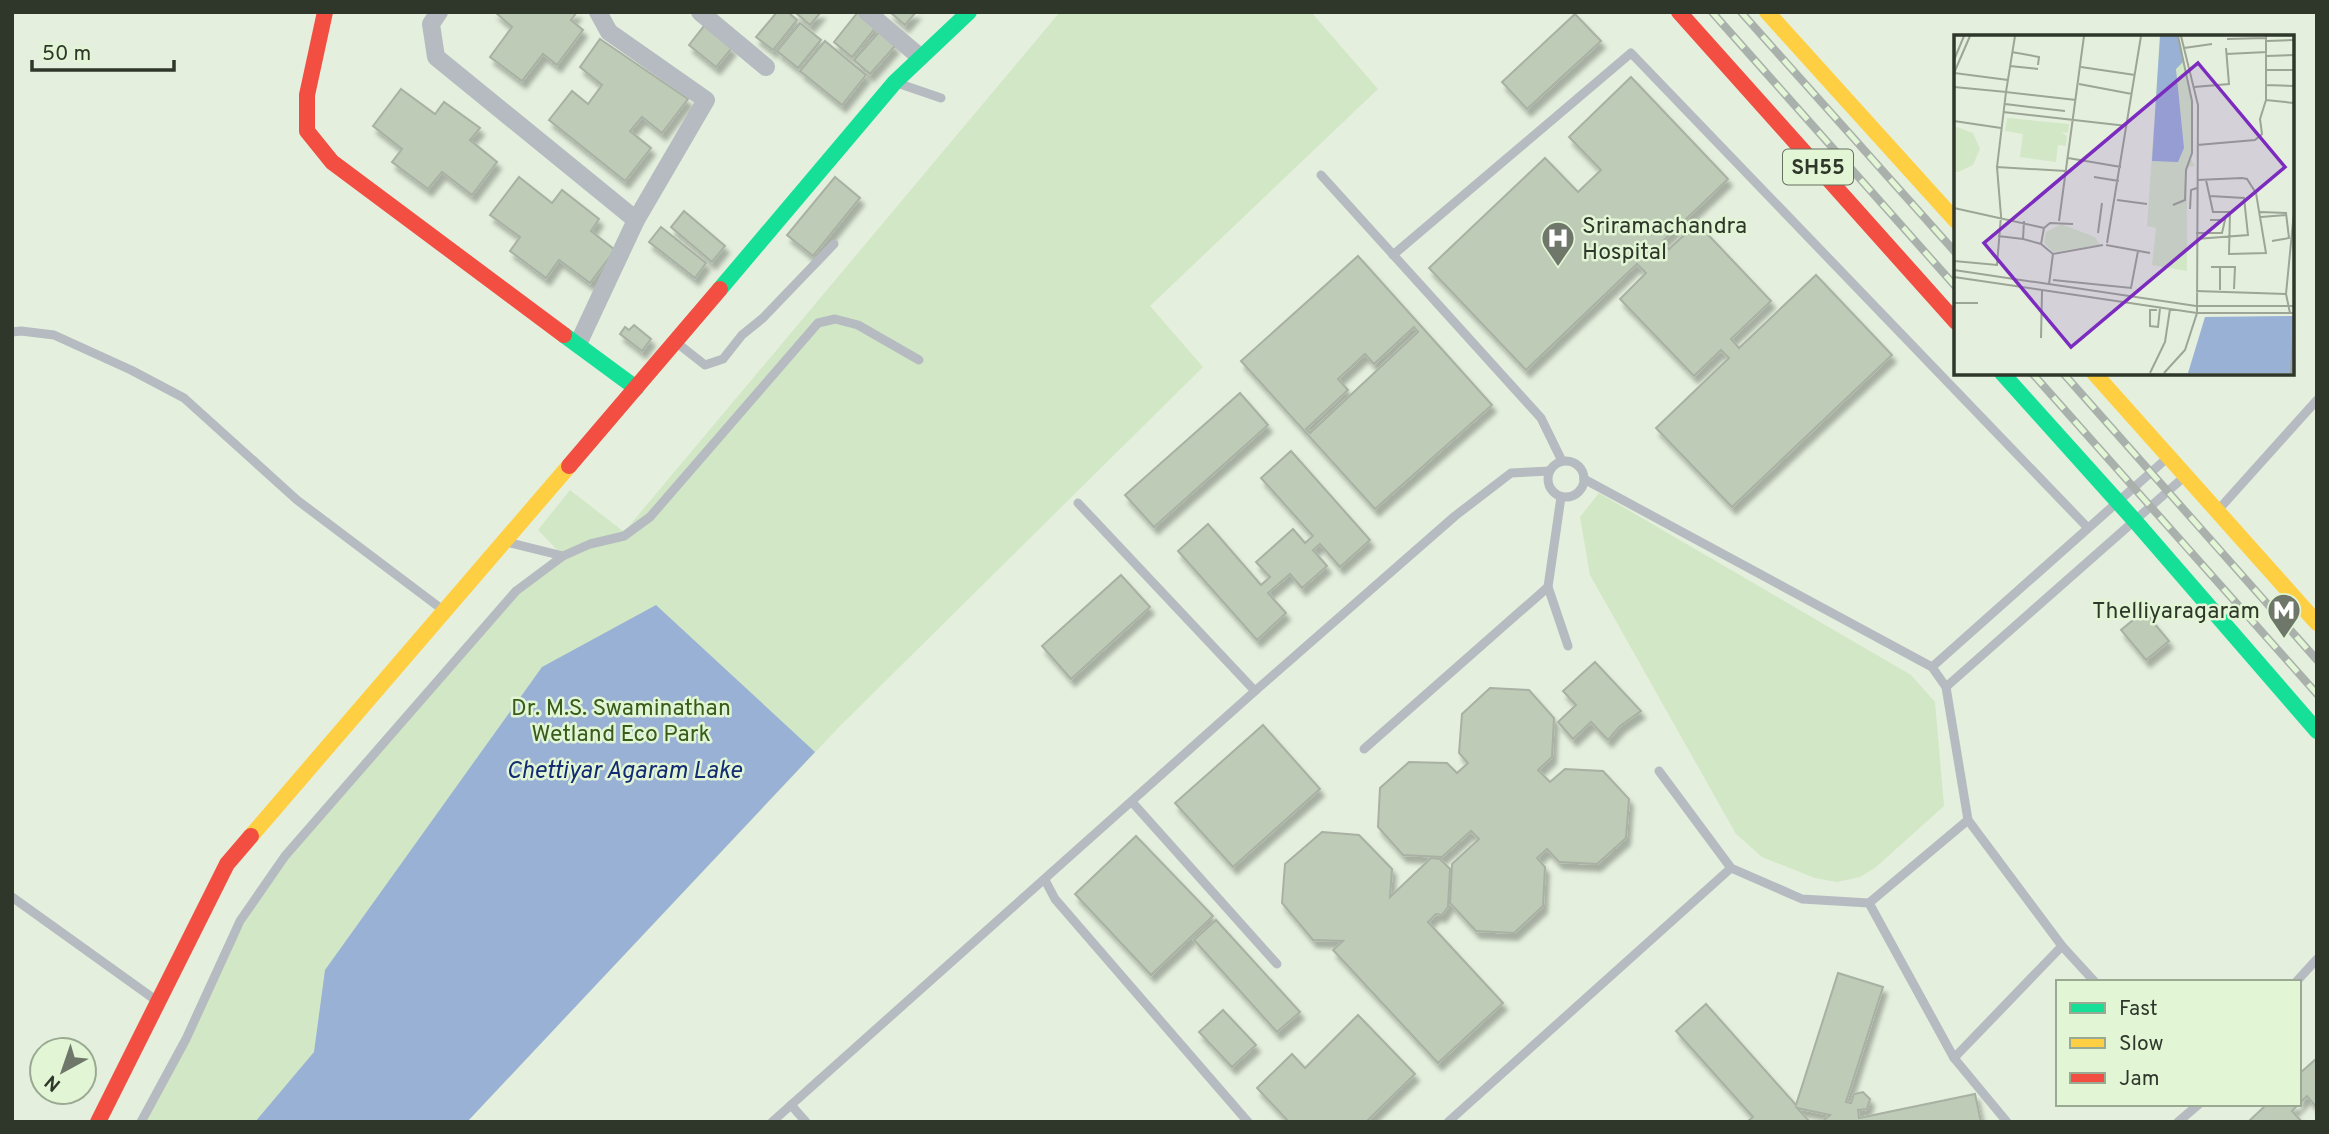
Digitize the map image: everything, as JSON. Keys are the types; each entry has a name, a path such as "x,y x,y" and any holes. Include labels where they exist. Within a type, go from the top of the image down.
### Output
{"street":[{"path":"325,12 307,95 307,131 332,162 636,388"},
{"path":"439,12 431,24 436,57 636,220"},
{"path":"578,344 636,220 706,100 609,32 598,12"},
{"path":"700,12 766,67"},
{"path":"867,12 920,57"},
{"name":"SH55","path":"1679,12 1954,319"},
{"name":"SH55","path":"1767,12 1954,219"},
{"path":"98,1122 227,864 895,82 961,15"},
{"path":"2003,374 2317,731"},
{"path":"2095,374 2317,623"}],"lane":[{"path":"1393,255 1631,53 2088,528"},
{"path":"895,82 941,98"},
{"path":"1321,175 1541,418 1562,461"},
{"path":"675,342 705,365 723,359 742,335 763,318 834,244"},
{"path":"141,1122 186,1039 240,921 285,856 516,591 563,556 590,544 624,536 650,517 818,323 835,319 858,326 919,360"},
{"path":"12,332 54,335 131,369 184,398 297,500 444,611"},
{"path":"2218,510 2317,400"},
{"path":"1932,667 2169,456"},
{"path":"1562,461 1578,465 1584,479 1582,487 1577,493 1562,497 1549,487 1550,471 1562,461"},
{"path":"772,1122 1455,516 1511,474 1550,471"},
{"path":"1947,687 2186,475"},
{"path":"1584,479 1932,667 1947,687 1968,820 2062,946 2093,980"},
{"path":"1562,497 1548,587 1568,646"},
{"path":"1078,503 1255,691"},
{"path":"504,542 563,556"},
{"path":"1364,749 1548,587"},
{"path":"1659,771 1731,868 1802,899 1869,903 1968,820"},
{"path":"1132,802 1277,964"},
{"path":"1448,1122 1731,868"},
{"path":"1045,880 1055,899 1248,1122"},
{"path":"12,897 158,1002"},
{"path":"1869,903 1954,1058 2007,1122"},
{"path":"1954,1058 2062,946"},
{"path":"2297,980 2317,959"},
{"path":"791,1105 806,1122"},
{"path":"2178,1122 2197,1106"}],"green space":[{"name":"Dr. M.S. Swaminathan Wetland Eco Park","path":"1060,12 1311,12 1378,89 1150,306 1203,367 839,727 467,1122 141,1122 228,950 285,856 516,591 562,555 538,530 570,490 624,532"},
{"path":"1599,493 1911,675 1935,702 1944,806 1876,867 1860,877 1837,882 1815,878 1762,857 1736,834 1590,575 1580,517"}],"water":[{"name":"Chettiyar Agaram Lake","path":"656,605 815,752 467,1122 255,1122 314,1052 325,970 542,667"}],"building":[{"path":"495,12 577,12 571,20 583,30 557,65 543,54 522,81 490,57 512,27"},
{"path":"777,12 788,12 797,20 773,50 756,37"},
{"path":"795,12 821,12 810,25"},
{"path":"858,12 876,27 852,57 834,42"},
{"path":"890,12 916,12 905,25"},
{"path":"1575,14 1601,41 1527,109 1502,82"},
{"path":"800,23 821,40 798,68 777,51"},
{"path":"704,26 732,48 716,67 689,45"},
{"path":"879,32 895,46 870,74 854,60"},
{"path":"600,39 688,99 662,133 642,117 630,131 651,148 625,181 549,120 572,91 588,104 602,85 580,67"},
{"path":"825,41 866,75 842,105 800,71"},
{"path":"1631,77 1728,179 1662,242 1669,249 1697,223 1771,301 1731,339 1739,348 1816,275 1892,355 1732,507 1656,428 1729,358 1721,350 1694,376 1620,299 1646,273 1637,264 1526,370 1429,268 1545,158 1578,192 1601,170 1569,137"},
{"path":"401,89 435,114 444,102 480,128 470,140 497,162 472,195 442,172 428,189 392,162 402,149 373,126"},
{"path":"519,177 552,203 562,190 599,219 591,231 615,250 590,283 559,260 546,278 510,251 520,237 490,215"},
{"path":"835,177 860,198 813,256 787,235"},
{"path":"684,211 725,246 712,262 671,227"},
{"path":"661,227 706,263 695,278 649,242"},
{"path":"1358,256 1492,405 1375,509 1241,361","holes":["1414,327 1418,332 1310,433 1306,429 1348,390 1338,379 1365,354 1374,364"]},
{"path":"634,325 651,339 642,351 620,334 625,327 629,330"},
{"path":"1240,393 1268,425 1154,527 1125,495"},
{"path":"1291,451 1370,540 1340,567 1320,544 1313,550 1327,566 1302,588 1290,574 1268,593 1286,613 1257,640 1178,551 1208,524 1261,585 1270,577 1256,562 1293,529 1305,543 1313,536 1261,478"},
{"path":"1121,575 1150,607 1071,679 1042,646"},
{"path":"2144,611 2169,641 2146,660 2121,630"},
{"path":"1595,662 1641,711 1620,726 1608,740 1591,722 1573,739 1558,722 1576,705 1563,691"},
{"path":"1490,688 1529,690 1554,718 1552,757 1538,770 1550,782 1565,769 1603,771 1629,799 1626,838 1597,864 1559,862 1547,849 1537,858 1545,867 1543,906 1514,933 1476,931 1450,903 1452,864 1479,839 1471,831 1442,857 1403,855 1378,827 1380,788 1409,762 1447,763 1457,773 1468,763 1459,753 1462,714"},
{"path":"1263,725 1320,789 1233,867 1175,803"},
{"path":"1322,832 1359,835 1392,869 1390,897 1431,858 1440,859 1450,869 1448,907 1442,915 1436,914 1428,922 1503,1003 1438,1063 1333,950 1343,941 1313,940 1282,903 1285,864"},
{"path":"1136,836 1213,916 1151,975 1075,894"},
{"path":"1216,920 1300,1012 1277,1032 1194,940"},
{"path":"1838,973 1883,987 1846,1102 1851,1103 1854,1094 1863,1092 1870,1099 1867,1109 1858,1110 1859,1118 1975,1094 1981,1122 1826,1122 1824,1120 1830,1115 1797,1108 1810,1122 1747,1122 1753,1117 1676,1031 1706,1004 1796,1105"},
{"path":"1223,1010 1256,1045 1232,1067 1199,1032"},
{"path":"1358,1015 1415,1074 1366,1122 1289,1122 1257,1088 1292,1054 1305,1068"},
{"path":"2317,1058 2317,1108 2307,1096 2301,1102 2301,1072"},
{"path":"2265,1106 2297,1106 2292,1111 2302,1122 2248,1122"}],"railway":[{"path":"1712,12 1954,285"},
{"path":"1741,12 1954,251"},
{"path":"2033,374 2317,694"},
{"path":"2064,374 2317,660"}],"traffic: fast":[{"path":"720,289 895,82 969,12"},
{"path":"564,335 636,388"},
{"path":"2003,374 2317,731"}],"traffic: slow":[{"path":"1767,12 1954,219"},
{"path":"2095,374 2317,623"},
{"path":"251,836 569,466"}],"traffic: jam":[{"path":"325,12 307,95 307,131 332,162 564,335"},
{"path":"1679,12 1954,320"},
{"path":"569,466 720,289"},
{"path":"98,1122 227,864 251,836"}],"place":[{"name":"Sriramachandra Hospital","path":"1558,268"},
{"name":"Thelliyaragaram","path":"2284,640"}]}
